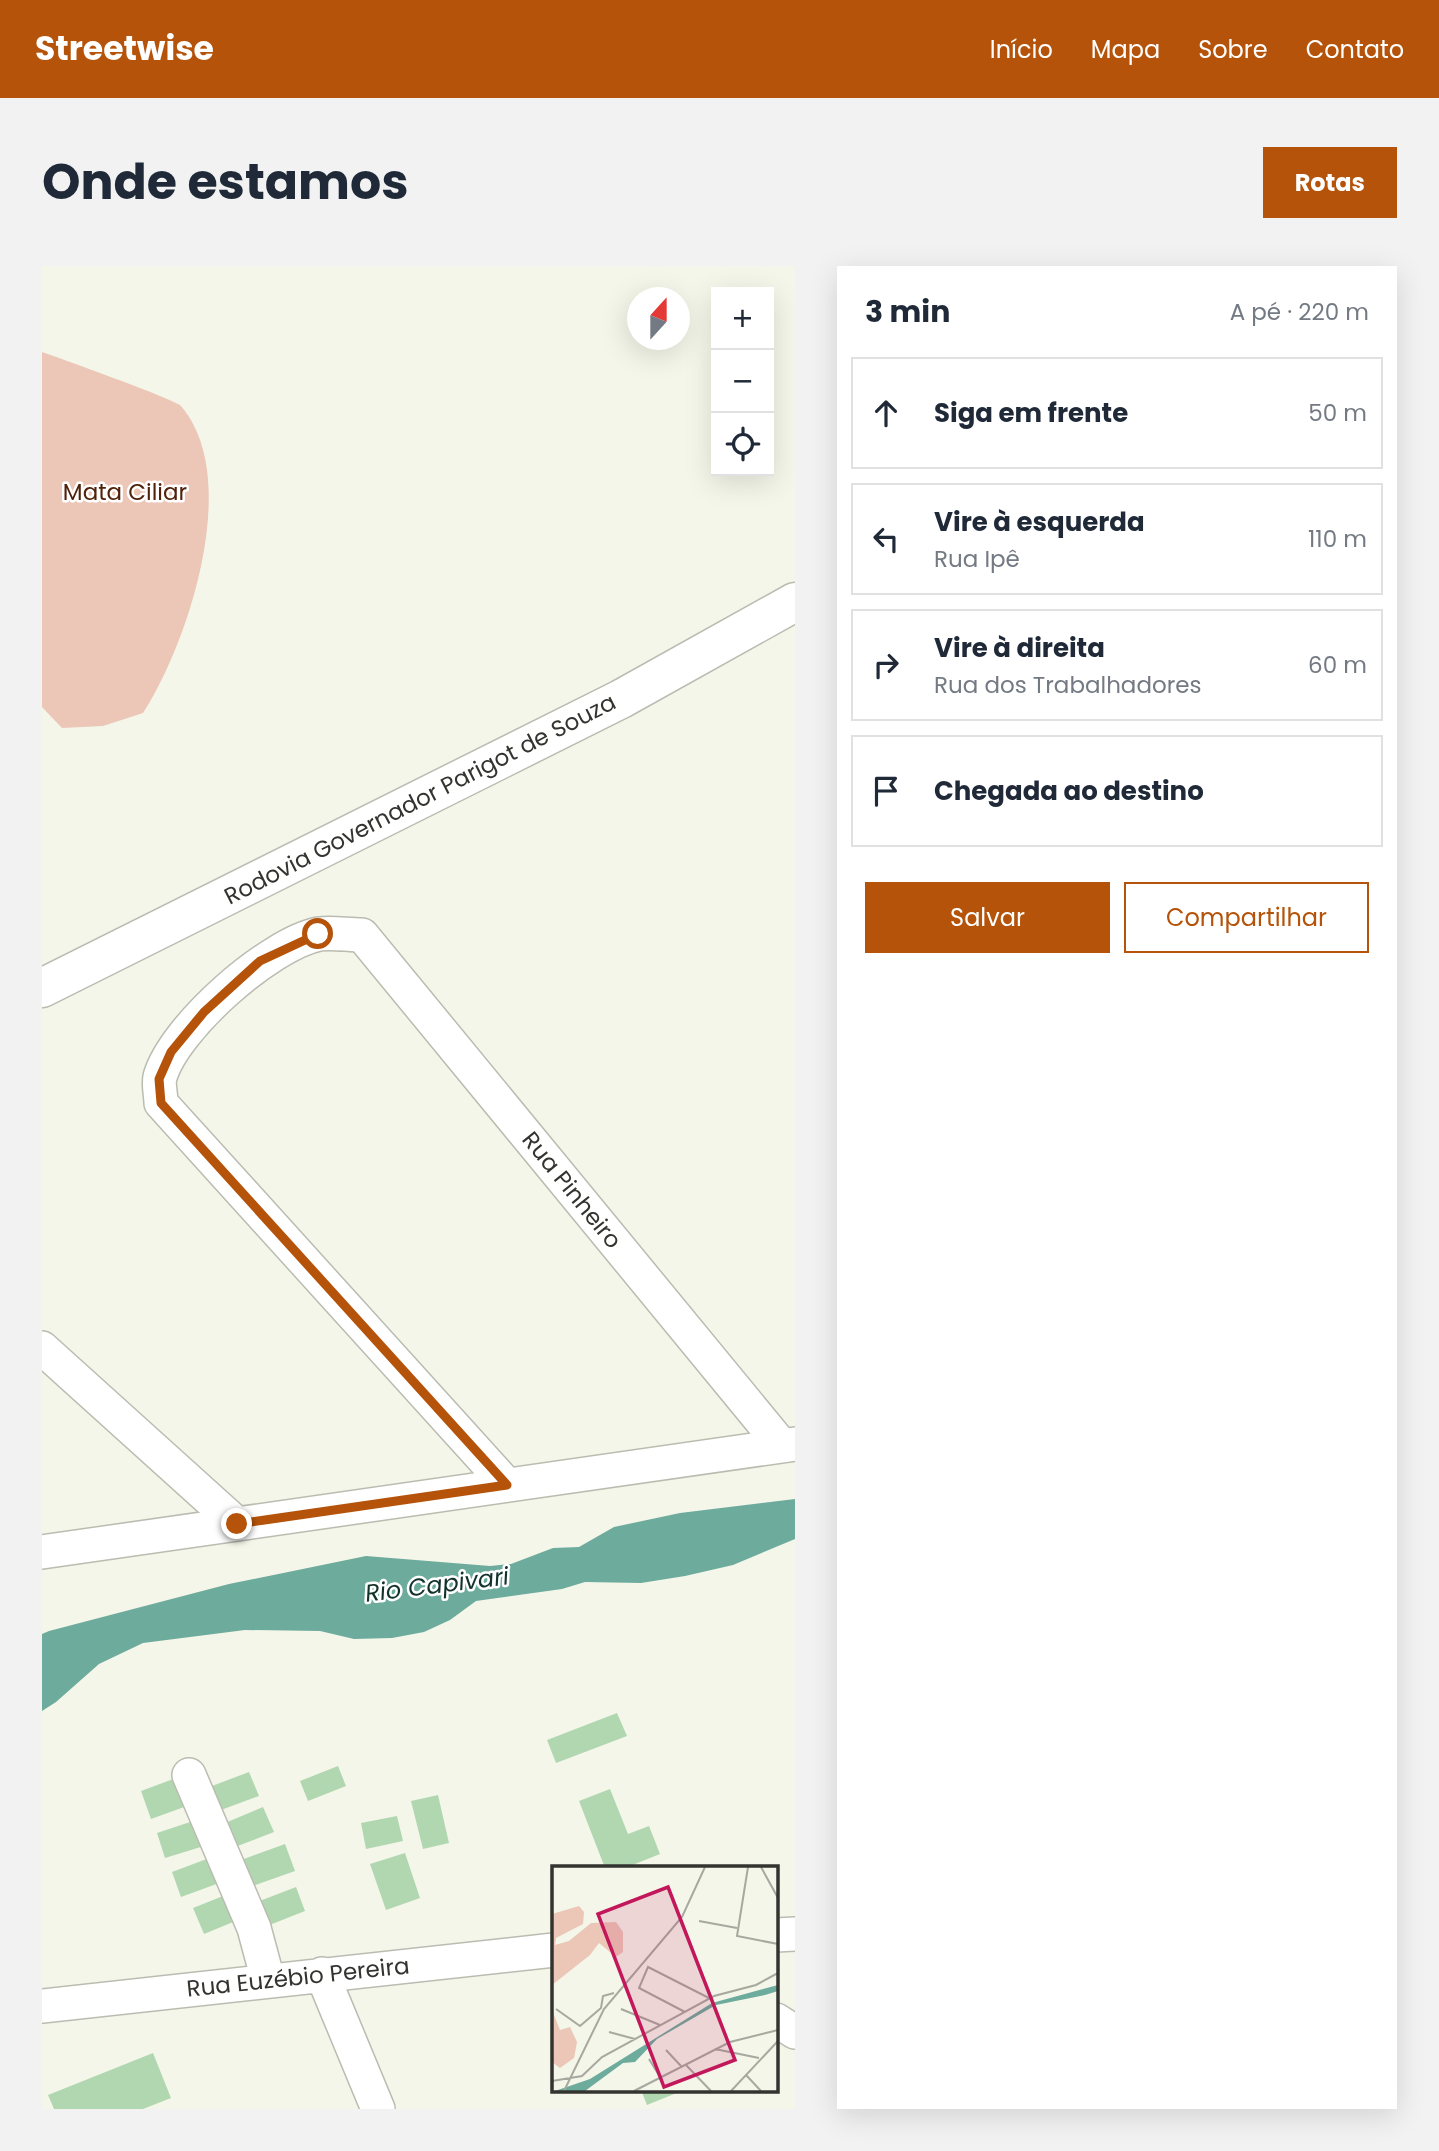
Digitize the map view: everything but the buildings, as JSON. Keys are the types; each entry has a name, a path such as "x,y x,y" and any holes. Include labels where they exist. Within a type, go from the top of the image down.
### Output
{"main road":[{"name":"Rodovia Governador Parigot de Souza","path":"42,988 621,698 795,602"}],"street":[{"name":"Rua Pinheiro","path":"507,1485 161,1103 159,1079 171,1052 204,1012 260,961 318,934 362,935 788,1445"},
{"path":"42,1349 237,1524"},
{"path":"42,1552 788,1445"},
{"path":"188,1775 254,1928 268,1980"},
{"name":"Rua Euzébio Pereira","path":"42,2006 552,1950"},
{"path":"322,1974 378,2109"},
{"path":"778,2021 795,2032"}],"green space":[{"name":"Mata Ciliar","path":"42,352 138,387 181,406 199,437 208,475 208,517 202,561 177,646 143,713 103,726 62,728 42,707"}],"water":[{"name":"Rio Capivari","path":"795,1499 795,1539 733,1565 641,1583 585,1582 562,1589 476,1601 450,1620 424,1632 392,1638 354,1639 320,1631 245,1630 143,1643 99,1664 42,1711 42,1634 49,1631 229,1584 366,1556 490,1566 511,1564 553,1548 579,1547 614,1527 680,1513"}],"route":[{"path":"237,1524 507,1485 161,1103 159,1079 171,1052 204,1012 260,961 318,934"}]}
